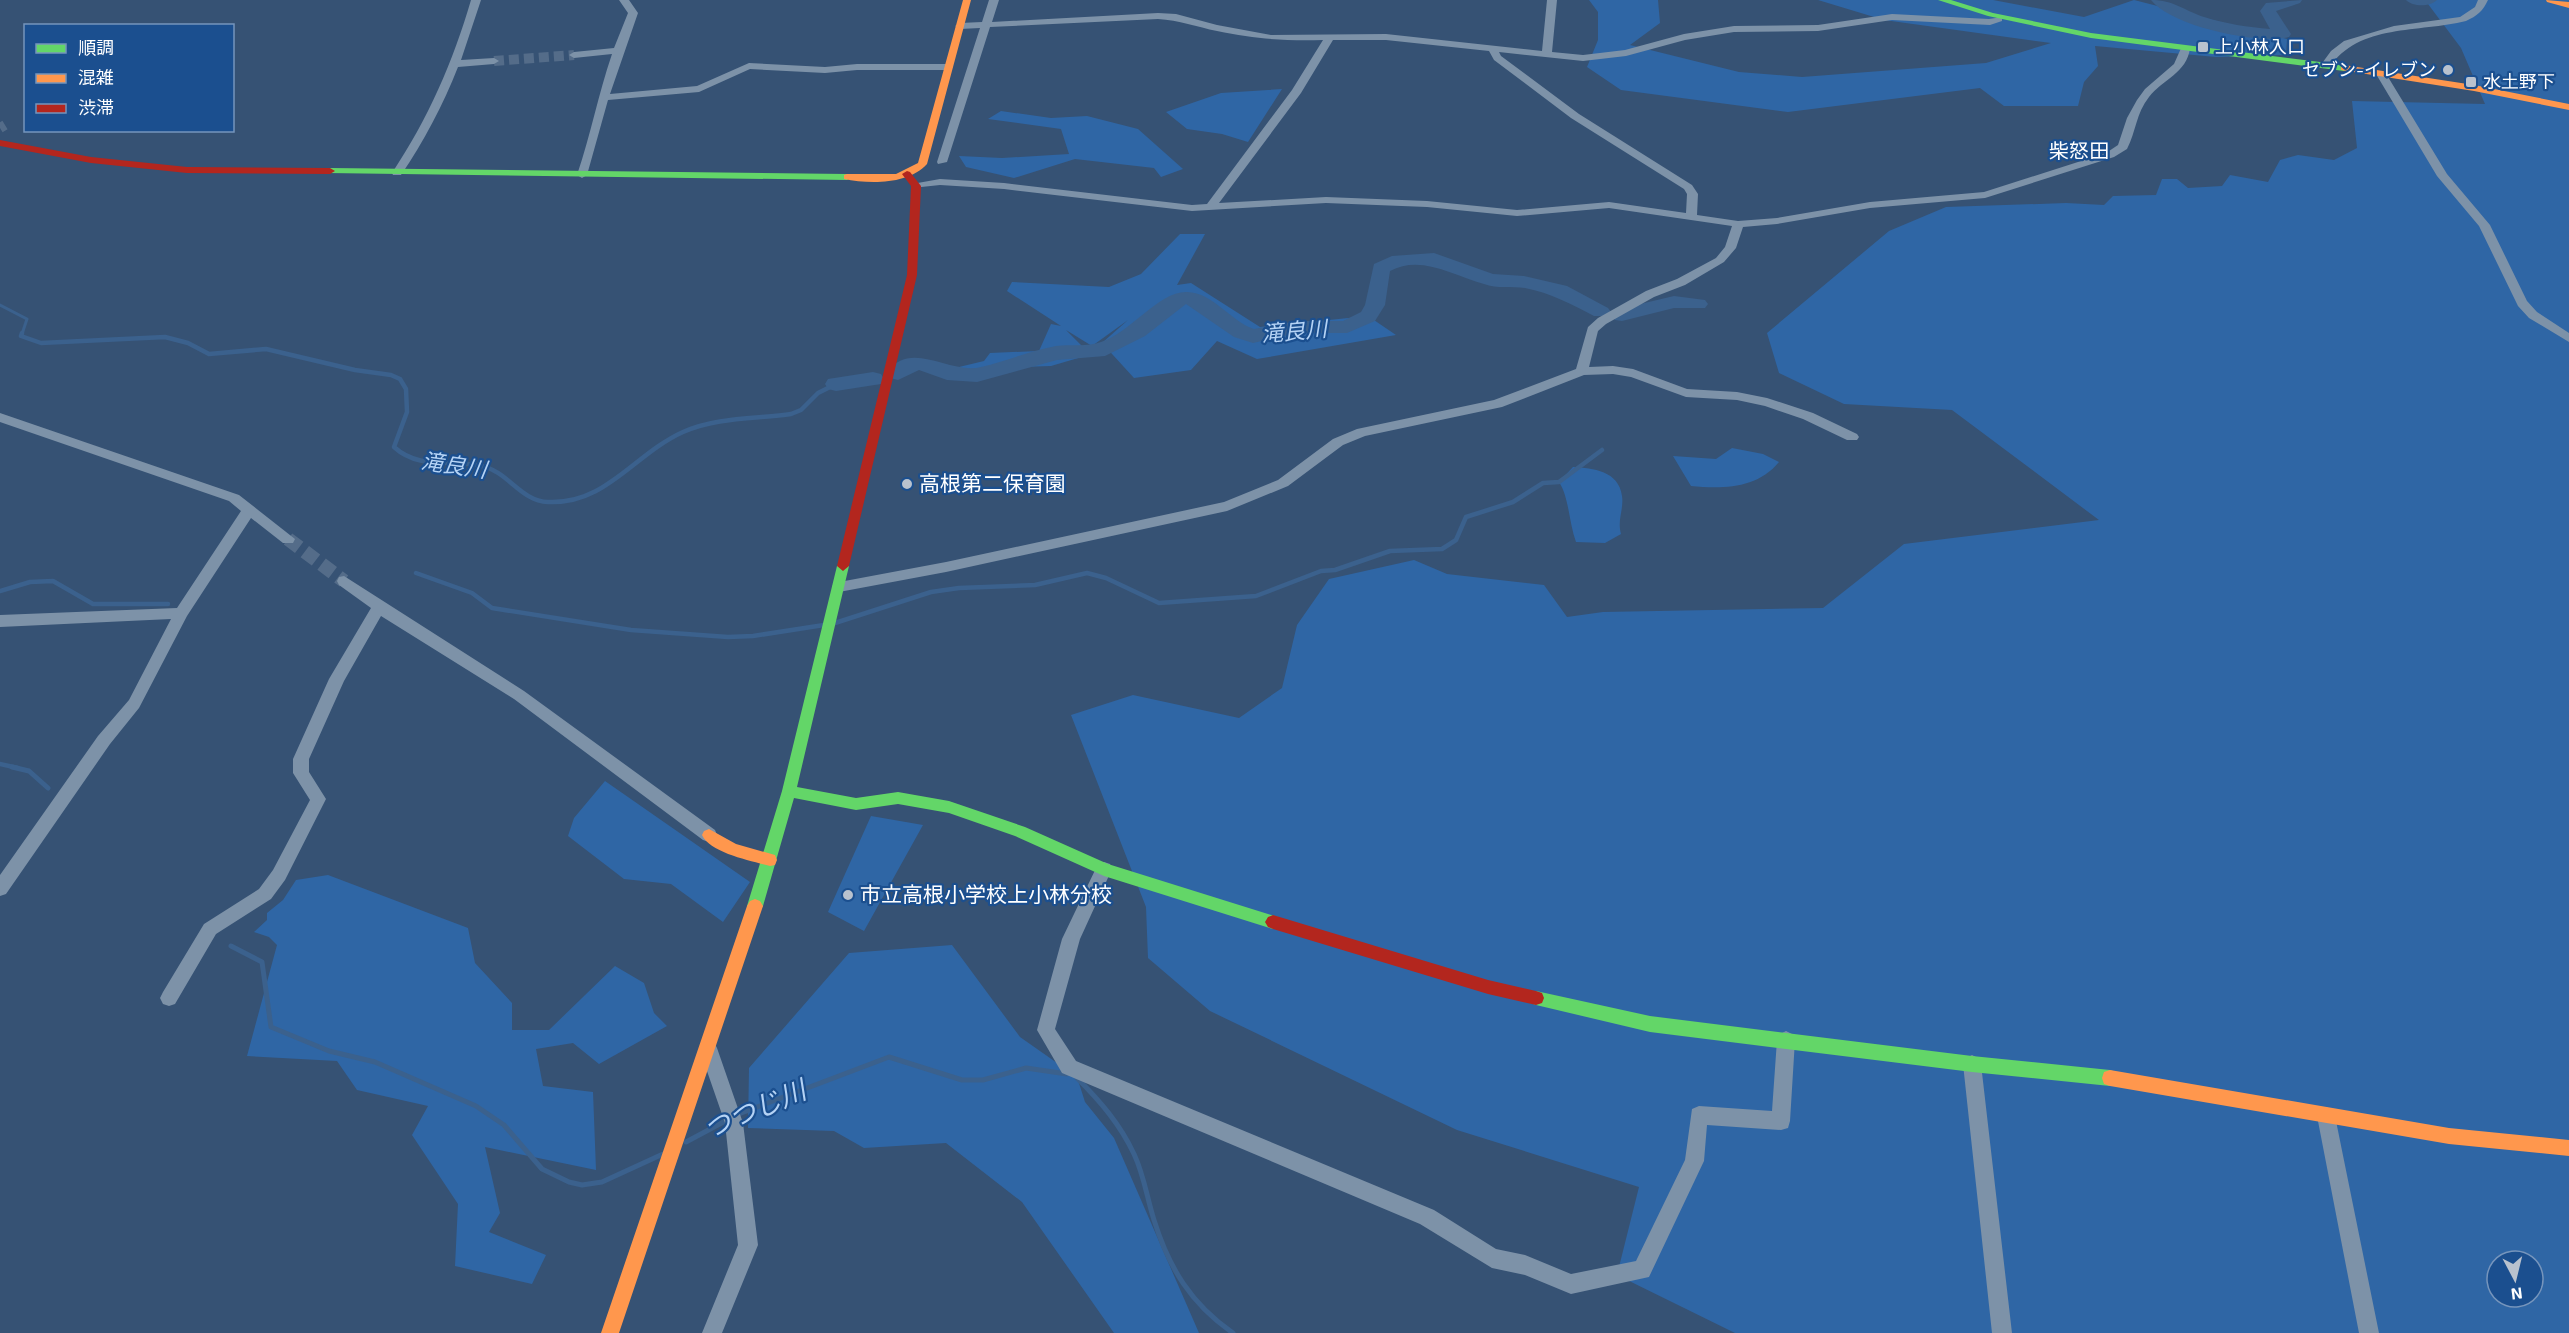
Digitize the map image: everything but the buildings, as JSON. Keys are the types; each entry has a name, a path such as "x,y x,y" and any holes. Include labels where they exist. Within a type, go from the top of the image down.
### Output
{"street":[{"path":"397,173 424,133 453,64 476,0"},
{"path":"582,175 592,146 602,98 633,14 624,0"},
{"path":"0,143 137,166 239,172 888,177 907,174 922,164 966,0"},
{"path":"942,162 994,0"},
{"path":"1547,54 1552,0"},
{"path":"1942,0 1999,19 2065,32 2490,90 2569,107"},
{"path":"2325,66 2335,52 2346,44 2411,25 2452,22 2466,18 2475,12 2483,0"},
{"path":"2550,0 2569,5"},
{"path":"960,26 1158,16 1176,17 1216,28 1271,38 1386,37 1493,49 1597,57 1626,53 1705,32 1734,29 1818,28 1874,18 1990,22 1999,19"},
{"path":"1210,208 1297,91 1314,60 1330,38"},
{"path":"915,186 940,182 1004,186 1210,208 1326,200 1427,204 1517,213 1609,206 1738,224 1777,221 1870,205 1985,195 2110,155 2123,147 2126,130 2135,110 2149,90 2181,65 2185,57 2185,48"},
{"path":"1493,49 1497,58 1550,99 1688,187 1693,194 1691,217"},
{"path":"574,55 618,51"},
{"path":"453,64 494,61"},
{"path":"602,98 699,89 748,66 825,70 857,67 948,67"},
{"path":"2381,74 2442,176 2484,225 2522,303 2533,315 2569,338"},
{"path":"610,1333 708,1048 770,860 789,791 912,275 915,258 911,212 915,186 907,174"},
{"path":"1582,371 1592,330 1602,321 1650,294 1681,282 1720,260 1730,248 1738,224"},
{"path":"839,587 946,567 1227,506 1283,483 1338,442 1362,432 1497,404 1582,371 1613,370 1633,373 1686,393 1737,396 1767,402 1808,416 1852,437"},
{"path":"0,417 234,498 288,539"},
{"path":"0,889 104,740 134,704 181,613 249,510"},
{"path":"344,581 380,607 519,695 709,835 732,849 770,860"},
{"path":"169,998 210,929 266,894 279,875 318,799 301,773 301,759 337,679 380,607"},
{"path":"0,621 181,613"},
{"path":"789,791 856,804 898,798 950,807 1020,831 1104,869 1488,987 1650,1024 1972,1064 2094,1075 2449,1136 2569,1148"},
{"path":"1104,869 1071,939 1046,1030 1069,1067 1427,1217 1492,1258 1525,1265 1571,1284 1642,1270 1694,1161 1698,1115 1781,1121 1786,1040"},
{"path":"708,1048 734,1124 748,1245 712,1333"},
{"path":"1972,1064 2002,1333"},
{"path":"2326,1116 2369,1333"}],"shaded area":[{"path":"1589,0 1658,0 1660,23 1630,45 1739,72 1802,77 1986,63 2051,43 1884,20 1818,0 1993,0 2084,17 2134,0 2287,39 2286,55 2216,57 2095,46 2098,66 2084,82 2078,106 2004,106 1980,88 1788,112 1621,90 1587,67 1598,40 1598,12"},
{"path":"2425,0 2569,0 2569,1333 1735,1333 1617,1275 1639,1187 1457,1130 1210,1011 1148,958 1146,907 1071,715 1133,695 1239,718 1282,688 1297,625 1329,579 1414,560 1447,574 1544,585 1567,617 1603,612 1823,608 1904,544 2099,520 1952,410 1844,404 1779,373 1767,333 1889,231 1946,207 2066,203 2104,205 2113,196 2156,195 2162,179 2177,179 2188,188 2222,186 2230,175 2268,182 2280,160 2298,155 2334,160 2357,148 2352,101 2485,104 2461,48"},
{"path":"1282,89 1248,142 1222,134 1187,129 1166,112 1221,93"},
{"path":"1001,111 1051,118 1087,116 1138,129 1183,169 1161,177 1154,168 1075,159 1014,178 966,167 959,156 1002,158 1069,154 1061,129 988,119"},
{"path":"1180,234 1205,234 1177,285 1191,283 1260,327 1368,316 1396,335 1257,359 1217,341 1191,370 1134,378 1102,343 1128,320 1092,346 1066,330 1081,345 1085,356 1051,366 1019,367 979,374 963,371 959,367 984,361 990,353 1039,351 1051,324 1061,326 1007,291 1012,282 1109,287 1141,274"},
{"path":"1732,448 1763,454 1779,462 1760,478 1750,482 1727,487 1703,487 1691,486 1673,456 1716,459"},
{"path":"1573,467 1604,472 1616,481 1620,488 1622,496 1621,534 1605,543 1576,542 1565,495 1559,482"},
{"path":"605,781 750,882 723,922 671,884 624,879 568,836 574,818"},
{"path":"871,816 923,825 864,931 828,912"},
{"path":"328,875 468,928 475,963 512,1003 512,1030 549,1030 615,966 644,983 654,1013 667,1026 599,1064 573,1043 536,1049 543,1086 593,1092 596,1170 485,1147 500,1213 489,1232 546,1255 532,1284 455,1266 458,1204 412,1135 428,1106 357,1090 337,1061 247,1056 277,945 269,937 254,932 267,920 267,913 283,900 296,880"},
{"path":"952,945 1020,1037 1077,1077 1085,1102 1114,1138 1199,1333 1114,1333 1022,1202 946,1143 864,1148 834,1131 748,1128 749,1068 849,953"}],"waterway":[{"path":"2159,0 2169,8 2200,21 2236,30 2270,34 2283,34 2268,11 2272,6 2294,0"},
{"path":"2414,0 2429,0"},
{"name":"滝良川","path":"898,373 909,365 920,363 947,373 977,375 1056,353 1105,349 1138,331 1176,300 1186,298 1197,300 1241,332 1253,336 1297,327 1347,327 1368,316 1375,305 1381,268 1392,262 1434,259 1490,280 1524,282 1560,290 1601,312"},
{"name":"滝良川","path":"1622,315 1674,302 1698,304"},
{"name":"滝良川","path":"0,305 27,319 22,334"},
{"name":"滝良川","path":"22,333 21,336 41,343 165,337 188,343 209,354 266,349 355,370 391,375 400,379 406,389 407,412 394,447 414,459 470,464 490,469 530,497 548,502 568,501 603,487 666,441 683,432 722,421 791,414 801,410 818,393 836,384"},
{"name":"滝良川","path":"836,384 873,379"},
{"path":"835,623 931,592 959,588 1035,585 1087,573 1106,578 1159,603 1256,596 1321,571 1335,570 1390,551 1442,549 1456,540 1466,517 1513,502 1543,483 1559,482 1602,450"},
{"path":"416,573 472,593 492,608 631,630 728,637 753,636 824,625"},
{"path":"0,591 30,582 53,581 93,604 168,604"},
{"name":"つつじ川","path":"0,764 18,768"},
{"name":"つつじ川","path":"12,767 29,771 48,788"},
{"name":"つつじ川","path":"231,946 262,962 271,1027 329,1051 375,1062 476,1106 504,1125 542,1169 569,1182 582,1185 602,1182 663,1154"},
{"name":"つつじ川","path":"736,1115 889,1057 962,1080 983,1080 1026,1068 1067,1074"},
{"name":"つつじ川","path":"1077,1078 1109,1113 1134,1154 1160,1237 1183,1284 1205,1310 1233,1333"},
{"name":"つつじ川","path":"686,1142 729,1119"}],"tunnel":[{"path":"494,61 574,55"},
{"path":"0,128 5,125"},
{"path":"288,539 344,581"}],"traffic: fast":[{"path":"1942,0 1991,15 2091,36 2344,68"},
{"path":"330,171 847,177"},
{"path":"755,906 789,791 843,566"},
{"path":"789,791 856,804 898,798 949,807 1020,831 1104,869 1273,922"},
{"path":"1536,998 1650,1024 1972,1064 2110,1078"}],"traffic: slow":[{"path":"847,177 887,178 906,174 922,164 967,0"},
{"path":"2550,0 2569,5"},
{"path":"2344,68 2474,88 2569,107"},
{"path":"709,835 732,849 770,860"},
{"path":"610,1333 755,906"},
{"path":"2110,1078 2449,1136 2569,1148"}],"traffic: jam":[{"path":"0,143 91,160 187,170 330,171"},
{"path":"843,566 912,275 913,208 916,186 907,174"},
{"path":"1273,922 1488,987 1536,998"}],"place":[{"name":"上小林入口","path":"2203,47"},
{"name":"セブン-イレブン","path":"2448,70"},
{"name":"水土野下","path":"2471,82"},
{"name":"高根第二保育園","path":"907,484"},
{"name":"市立高根小学校上小林分校","path":"848,895"}],"district":[{"name":"柴怒田","path":"2079,151"}]}
